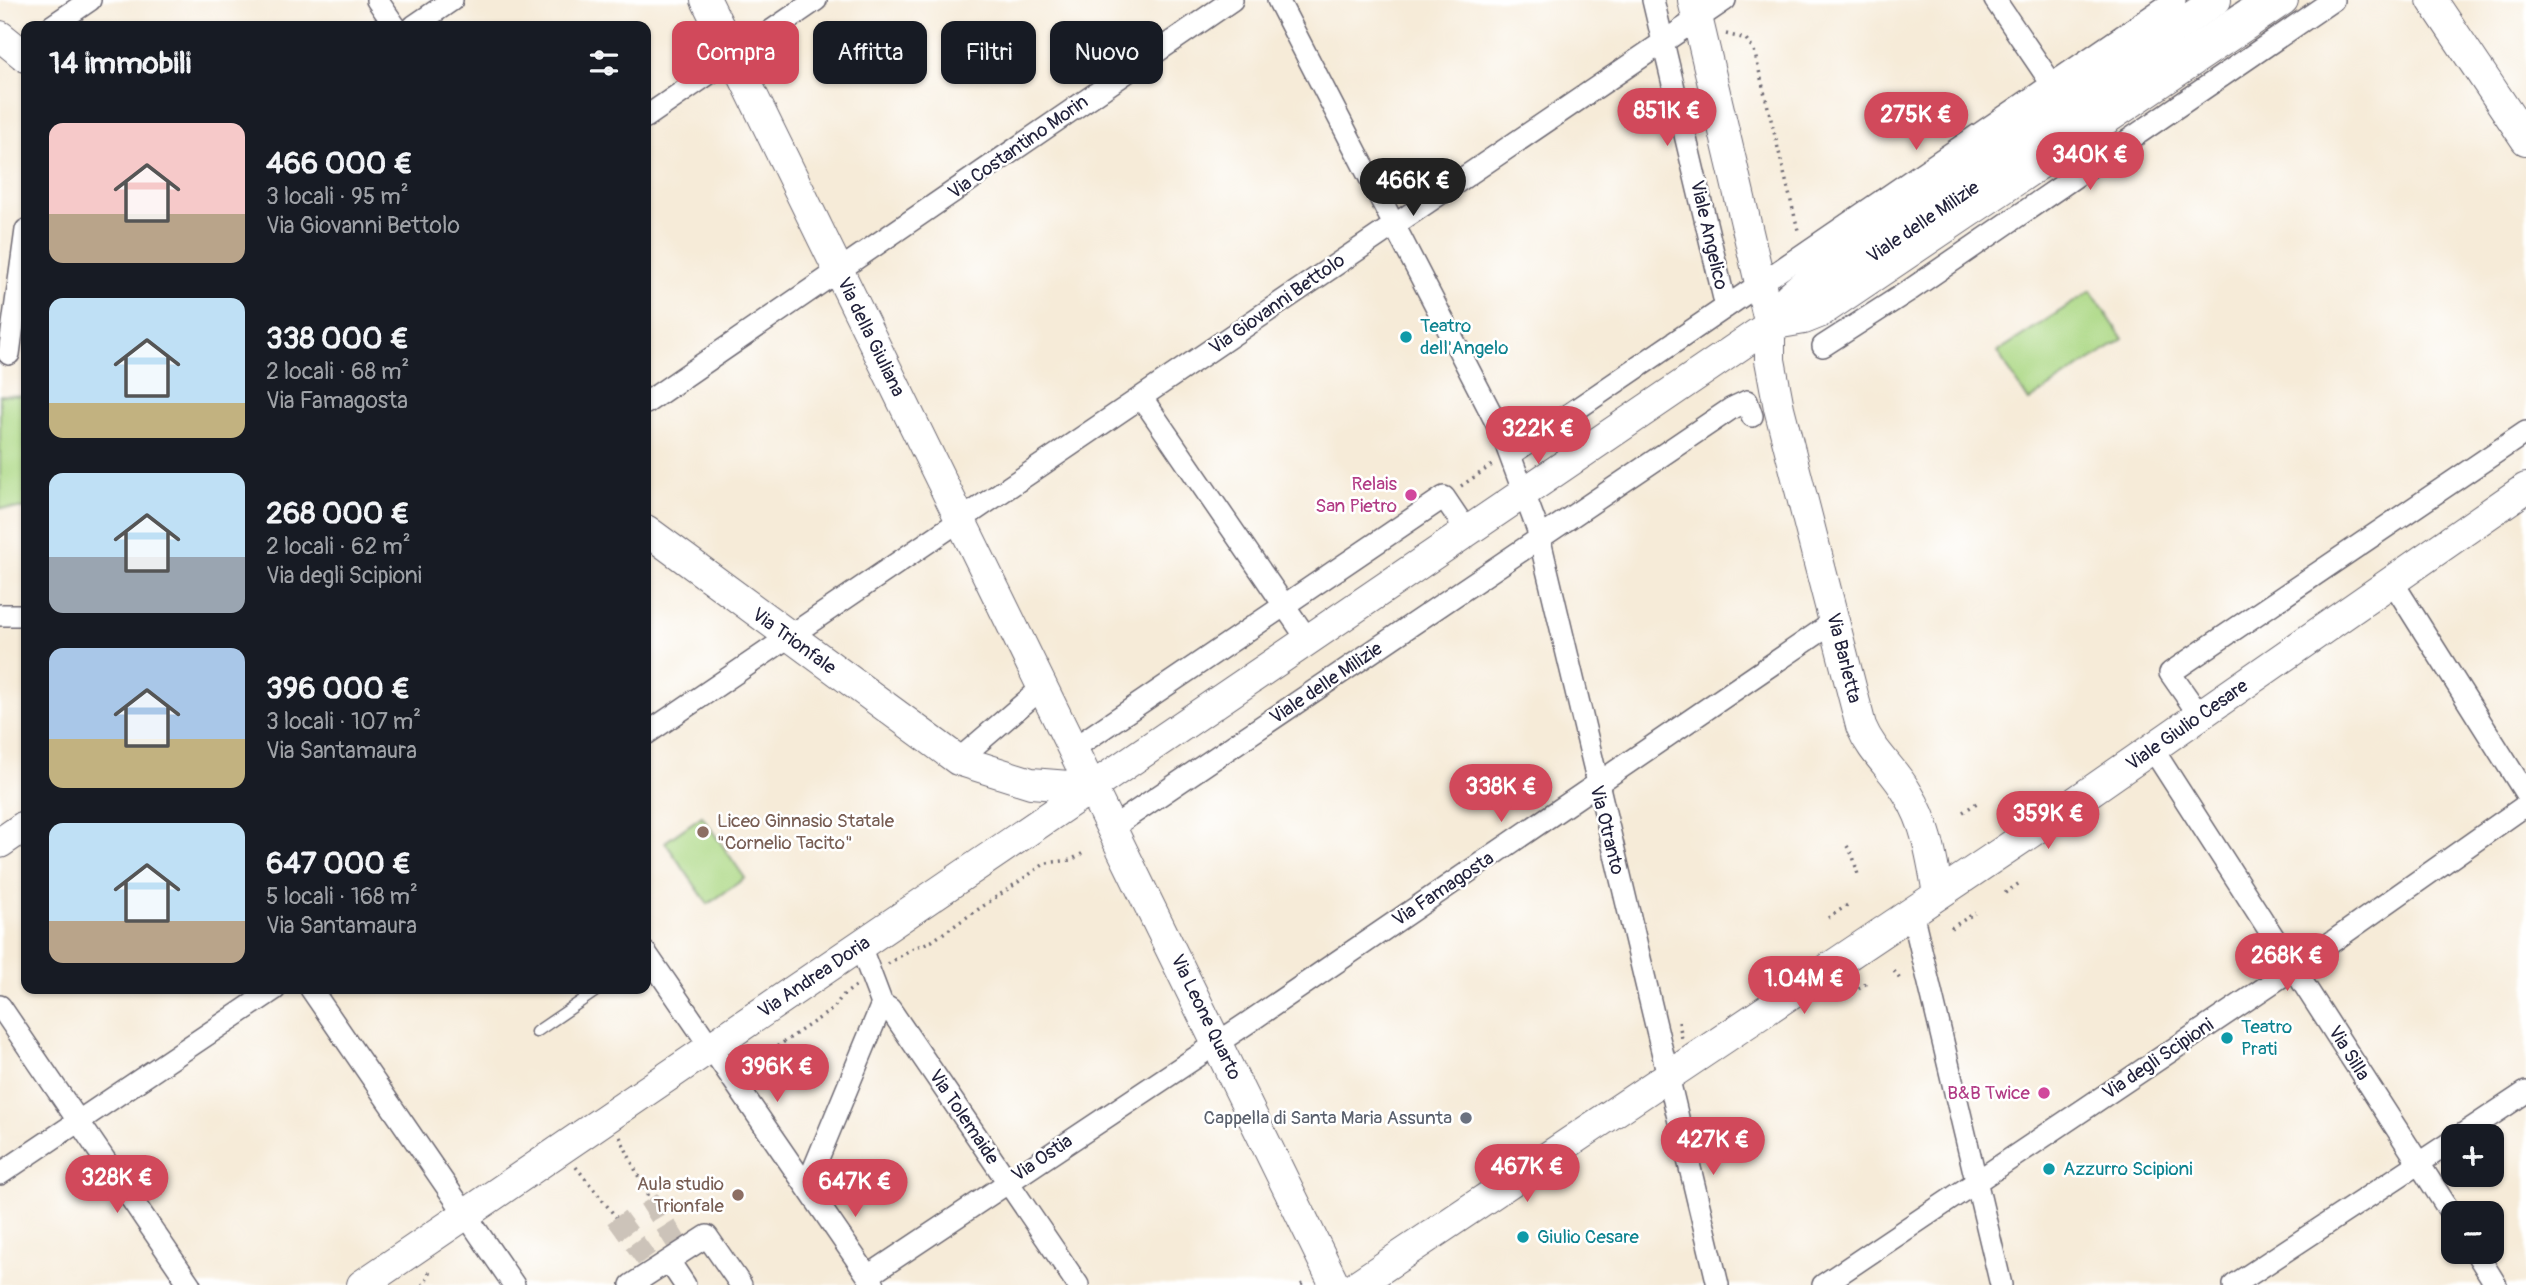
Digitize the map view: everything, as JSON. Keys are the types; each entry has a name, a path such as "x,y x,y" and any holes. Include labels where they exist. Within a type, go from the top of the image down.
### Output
{"street":[{"path":"59,21 90,0"},
{"path":"377,0 392,21"},
{"path":"421,21 452,0"},
{"name":"Via della Giuliana","path":"706,0 716,21"},
{"path":"786,21 816,0"},
{"name":"Via Costantino Morin","path":"651,400 1232,0"},
{"path":"1278,0 1511,454 1539,540"},
{"name":"Viale Angelico","path":"1653,0 1726,307"},
{"name":"Via Giovanni Bettolo","path":"651,731 1663,41 1695,9 1725,0"},
{"path":"1995,0 2052,84"},
{"name":"Viale delle Milizie","path":"1094,788 1770,325 1798,289 2052,84 2179,8 2216,0"},
{"name":"Viale delle Milizie","path":"1770,325 1804,319 1819,313 2283,0"},
{"path":"1822,346 1910,289 2333,0"},
{"path":"2432,0 2526,140"},
{"name":"Viale delle Milizie","path":"1511,454 1760,284 1941,175 2179,8"},
{"name":"Viale Angelico","path":"1695,9 1760,284"},
{"path":"651,114 694,84"},
{"name":"Via della Giuliana","path":"747,84 1074,748"},
{"name":"Viale delle Milizie","path":"1892,262 1910,289"},
{"path":"12,354 21,274"},
{"name":"Via Barletta","path":"1760,284 1770,325 1770,360 1764,408 1861,726 1869,744 1897,778 1916,807 1929,846 1938,894"},
{"path":"1142,398 1308,640"},
{"name":"Viale delle Milizie","path":"1113,827 1732,408 1764,408"},
{"path":"2200,716 2170,673 2526,432"},
{"name":"Viale Giulio Cesare","path":"1357,1285 1668,1079 2200,716 2526,488"},
{"path":"1074,748 1444,497 1467,531"},
{"name":"Via Trionfale","path":"651,534 951,756 1031,783 1094,788"},
{"name":"Via Otranto","path":"1539,540 1718,1285"},
{"path":"2392,581 2526,794"},
{"path":"0,615 21,615"},
{"name":"Via Barletta","path":"1807,641 1828,626"},
{"name":"Via Famagosta","path":"1218,1042 1807,641"},
{"path":"951,756 1040,680"},
{"name":"Via Leone Quarto","path":"1074,748 1335,1285"},
{"name":"Via Silla","path":"2152,748 2443,1201"},
{"name":"Via Andrea Doria","path":"362,1285 1094,788"},
{"name":"Via degli Scipioni","path":"1823,1285 2294,967 2526,805"},
{"path":"0,843 21,828"},
{"path":"1912,912 2001,1285"},
{"name":"Via Tolemaide","path":"860,946 882,1004 890,1009 1077,1285"},
{"path":"651,962 871,1281"},
{"path":"0,1174 268,994"},
{"path":"314,994 514,1285"},
{"path":"807,1185 882,1004"},
{"path":"0,1006 190,1285"},
{"name":"Via Ostia","path":"871,1281 1007,1181 1218,1042"},
{"path":"2478,1124 2526,1092"},
{"path":"2234,1285 2441,1149"},
{"path":"631,1285 666,1259 708,1236 741,1285"},
{"path":"666,1259 685,1285"},
{"path":"2483,1264 2496,1285"}],"lane":[{"name":"Viale delle Milizie","path":"1770,325 2250,0"},
{"path":"536,1032 591,994"}],"path":[{"path":"1724,32 1746,39 1754,50 1801,242"},
{"path":"1444,497 1511,454"},
{"path":"1963,812 1980,800"},
{"path":"1847,846 1858,875"},
{"path":"882,968 911,949 932,942 1046,863 1071,860 1085,852"},
{"path":"2005,893 2021,882"},
{"path":"1828,918 1849,904"},
{"path":"1952,926 1975,913"},
{"path":"1894,971 1902,982"},
{"path":"745,1069 833,1009 842,996 862,982"},
{"path":"1853,993 1868,982"},
{"path":"1679,1022 1684,1045"},
{"path":"632,1161 649,1199"},
{"path":"591,1187 616,1217"},
{"path":"422,1285 426,1282 432,1264"}],"green space":[{"path":"2091,291 2123,339 2029,401 1997,352"},
{"path":"0,395 21,396 21,509 0,508"},
{"path":"702,816 745,878 708,904 665,842"}],"tunnel":[{"path":"649,1199 678,1245"},
{"path":"616,1217 650,1264"}],"place":[{"name":"Teatro dell'Angelo","path":"1406,337"},
{"name":"Relais San Pietro","path":"1411,495"},
{"name":"Liceo Ginnasio Statale \"Cornelio Tacito\"","path":"703,832"},
{"name":"Teatro Prati","path":"2227,1038"},
{"name":"B&B Twice","path":"2044,1093"},
{"name":"Cappella di Santa Maria Assunta","path":"1466,1118"},
{"name":"Azzurro Scipioni","path":"2049,1169"},
{"name":"Aula studio Trionfale","path":"738,1195"},
{"name":"Giulio Cesare","path":"1523,1237"}]}
